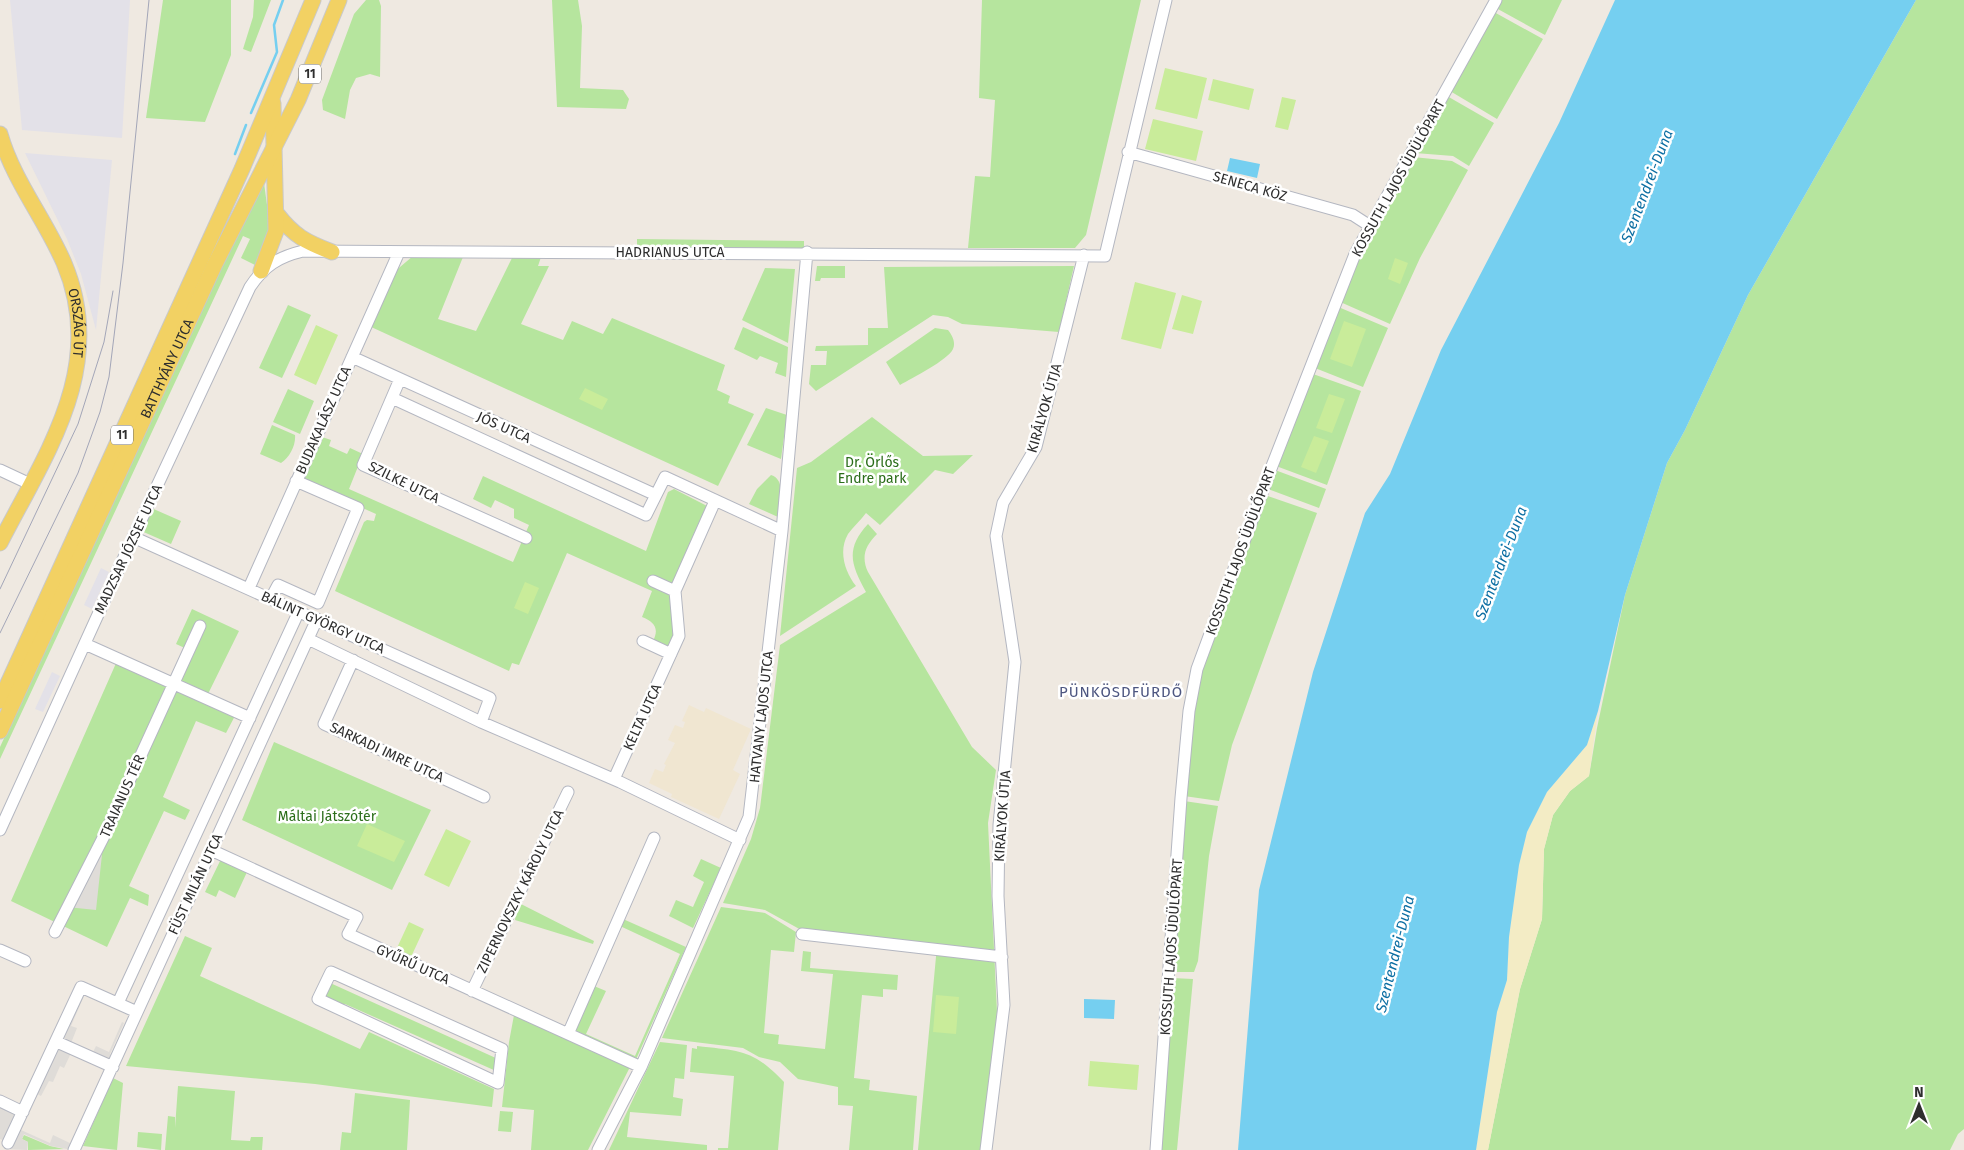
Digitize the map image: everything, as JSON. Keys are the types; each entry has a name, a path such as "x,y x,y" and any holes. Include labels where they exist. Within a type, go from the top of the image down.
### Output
{"main road":[{"name":"11","path":"273,98 313,0"},
{"name":"11","path":"276,146 324,41 339,0"},
{"path":"261,271 274,241 277,214 274,178 276,146 273,98"},
{"name":"BATTHYÁNY UTCA","path":"0,701 273,98"},
{"name":"ORSZÁG ÚT","path":"0,134 13,167 64,263 75,300 80,333 77,371 64,414 0,543"},
{"name":"BATTHYÁNY UTCA","path":"0,731 215,264 276,146"},
{"path":"277,214 289,230 299,238 332,252"}],"street":[{"path":"1084,255 1105,256 1128,152 1166,0"},
{"name":"KOSSUTH LAJOS ÜDÜLŐPART","path":"1156,1150 1181,798 1189,711 1197,669 1334,303 1370,226 1496,0"},
{"name":"SENECA KÖZ","path":"1128,152 1354,216 1370,226"},
{"name":"HADRIANUS UTCA","path":"261,271 288,254 303,251 807,252 1084,255"},
{"name":"BUDAKALÁSZ UTCA","path":"249,588 399,252"},
{"name":"HATVANY LAJOS UTCA","path":"598,1150 641,1068 740,840 751,806 782,531 807,252"},
{"name":"KIRÁLYOK ÚTJA","path":"986,1150 1004,1005 998,896 999,826 1015,662 996,536 1003,503 1036,447 1084,255"},
{"name":"MADZSAR JÓZSEF UTCA","path":"0,830 133,537 250,287 261,271"},
{"name":"JÓS UTCA","path":"352,357 656,495"},
{"name":"SZILKE UTCA","path":"400,379 363,465 526,538"},
{"name":"JÓS UTCA","path":"392,398 646,515 665,477 782,531"},
{"path":"0,470 30,484"},
{"path":"271,598 278,585 318,603 358,508 296,481"},
{"path":"653,581 675,591 715,501"},
{"name":"BÁLINT GYÖRGY UTCA","path":"133,537 490,698 481,722"},
{"name":"KELTA UTCA","path":"614,779 680,636 675,591"},
{"name":"FÜST MILÁN UTCA","path":"118,1003 299,611"},
{"name":"FÜST MILÁN UTCA","path":"74,1150 317,619"},
{"name":"TRAIANUS TÉR","path":"55,932 104,836 200,626"},
{"name":"BÁLINT GYÖRGY UTCA","path":"308,639 481,722 614,779 740,840"},
{"path":"643,641 671,654"},
{"path":"85,644 250,718"},
{"name":"SARKADI IMRE UTCA","path":"353,660 324,724 484,797"},
{"name":"ZIPERNOVSZKY KÁROLY UTCA","path":"472,991 568,792"},
{"path":"568,1034 654,838"},
{"name":"GYŰRŰ UTCA","path":"212,850 357,917 348,934 641,1068"},
{"path":"802,934 1002,957"},
{"path":"0,950 25,961"},
{"path":"331,972 502,1049 498,1083 376,1027 318,999 331,972"},
{"path":"8,1143 57,1042 81,987 137,1012"},
{"path":"57,1042 113,1067"},
{"path":"0,1101 23,1112"}],"shaded area":[{"path":"10,0 130,0 122,138 22,130"},
{"path":"25,153 112,160 96,330 81,274 67,239"},
{"path":"101,568 109,572 92,609 84,605"},
{"path":"52,672 60,676 43,712 35,709"},
{"path":"689,705 704,712 706,708 751,729 733,770 740,774 719,819 671,797 672,794 649,783 655,769 663,772 666,765 664,764 675,743 668,740 675,725 683,728 685,722 682,721"},
{"path":"104,836 96,910 67,907"},
{"path":"74,992 84,996 71,1026 77,1028 71,1043 93,1052 96,1046 109,1052 122,1022 124,1023 110,1054 113,1056 107,1068 71,1053 64,1068 60,1066 53,1082 49,1081 41,1096 37,1094 21,1130 50,1143 53,1135 72,1144 70,1147 67,1149 51,1146 24,1134 22,1139 28,1142 27,1150 4,1149 6,1141 0,1139 0,1097 19,1106"}],"green space":[{"path":"163,0 231,0 231,55 205,122 146,118"},
{"path":"254,0 271,0 251,52 243,49 253,17"},
{"path":"366,0 379,0 381,6 380,77 370,74 356,78 350,90 345,119 323,110 322,100 354,14"},
{"path":"552,0 578,0 582,26 580,88 623,90 629,99 626,109 557,107"},
{"path":"982,0 1141,0 1086,235 1075,248 968,248 975,176 990,177 995,100 979,98"},
{"path":"1500,0 1562,0 1545,35 1496,8"},
{"path":"1916,0 1964,0 1964,1129 1958,1134 1950,1150 1488,1150 1520,989 1542,919 1544,849 1553,815 1570,791 1589,776 1597,728 1625,595 1667,463 1685,430 1748,295"},
{"path":"1494,12 1543,39 1497,119 1450,91"},
{"path":"1165,68 1207,78 1197,119 1155,109"},
{"path":"1213,79 1254,89 1249,110 1208,100"},
{"path":"1447,96 1494,123 1469,166 1453,156 1415,153"},
{"path":"1282,97 1296,100 1288,130 1275,127"},
{"path":"1153,119 1203,131 1196,161 1145,149"},
{"path":"1413,157 1452,161 1468,170 1420,258 1390,324 1338,301 1357,259"},
{"path":"264,183 270,227 257,266 241,258 250,239 243,236 0,759 0,747 237,233"},
{"path":"637,239 804,241 804,248 637,247"},
{"path":"413,256 463,257 438,319 476,331 512,258 541,257 538,266 549,266 521,324 563,340 572,321 603,334 612,318 725,365 717,390 730,396 728,403 754,414 718,486 369,326 393,273"},
{"path":"1395,258 1408,263 1400,284 1388,279"},
{"path":"817,266 845,266 845,278 821,278 820,281 815,281"},
{"path":"1074,266 1059,332 962,324 948,317 933,315 816,391 809,384 811,365 826,365 827,351 815,351 816,346 868,345 868,328 888,328 884,267"},
{"path":"765,268 795,269 788,343 742,320"},
{"path":"1135,282 1176,293 1161,349 1121,339"},
{"path":"1182,295 1202,301 1193,334 1172,329"},
{"path":"288,305 311,315 282,378 259,368"},
{"path":"1336,306 1388,328 1363,387 1315,368"},
{"path":"1344,321 1366,329 1352,367 1330,359"},
{"path":"316,325 338,335 316,385 294,375"},
{"path":"743,327 788,347 786,377 775,373 778,363 760,356 757,360 734,349"},
{"path":"935,328 948,330 954,341 953,349 937,363 900,385 886,362"},
{"path":"1313,374 1361,391 1327,485 1276,466"},
{"path":"585,388 608,399 602,410 579,399"},
{"path":"288,389 314,401 300,434 273,422"},
{"path":"1329,394 1345,399 1332,433 1316,428"},
{"path":"766,408 787,415 781,459 747,445"},
{"name":"Dr. Örlős Endre park","path":"872,417 923,456 973,455 953,474 935,470 880,525 866,513 848,534 843,547 846,568 856,586 780,636 797,468 811,462"},
{"path":"272,425 295,435 292,451 281,463 260,454"},
{"path":"319,436 331,440 329,446 347,454 350,448 363,454 349,489 513,562 529,525 514,518 514,509 495,500 491,508 473,499 483,476 646,551 668,492 674,489 709,507 671,593 676,632 671,645 665,649 652,643 656,634 655,627 650,621 642,617 652,591 567,553 519,665 512,663 509,671 335,591 364,522 367,520 374,521 376,514 300,480"},
{"path":"1314,436 1329,441 1316,473 1301,467"},
{"path":"1275,470 1326,489 1319,508 1268,489"},
{"path":"771,475 776,478 781,487 778,517 749,504 757,489"},
{"path":"1265,495 1317,513 1232,745 1219,801 1184,796 1199,679"},
{"path":"149,507 181,521 171,544 139,530"},
{"path":"868,524 877,534 865,552 868,572 972,747 996,770 988,823 997,1012 984,1150 918,1150 937,946 803,931 765,910 723,903 751,839 760,808 780,645 866,592 854,565 853,549 856,541"},
{"path":"525,582 539,588 528,614 514,608"},
{"path":"192,609 239,631 206,698 237,712 226,733 196,721 163,797 190,810 185,820 164,811 129,886 149,895 148,906 130,898 107,947 11,901 117,661 171,684 187,649 176,644"},
{"name":"Máltai Játszótér","path":"274,742 431,810 392,890 242,820"},
{"path":"1184,801 1218,806 1209,856 1198,961 1194,972 1172,972"},
{"path":"367,824 405,841 394,862 357,846"},
{"path":"446,829 471,841 449,887 424,875"},
{"path":"221,859 247,872 235,898 219,890 216,897 205,892"},
{"path":"701,859 721,868 693,928 669,916 676,900 693,907 704,882 693,876"},
{"path":"517,902 594,941 593,944 515,920"},
{"path":"721,907 765,913 796,932 794,952 771,950 764,1033 779,1035 778,1044 825,1049 833,974 801,971 803,951 811,952 810,968 898,975 897,990 883,989 883,997 862,995 854,1078 870,1080 869,1090 917,1096 913,1150 849,1150 853,1106 838,1105 838,1087 798,1079 780,1062 759,1057 743,1048 662,1038"},
{"path":"623,919 686,947 634,1064 572,1034 594,986 606,991 586,1034 635,1056 680,954 620,926"},
{"path":"409,922 424,929 411,957 396,950"},
{"path":"185,936 212,948 200,976 360,1049 369,1032 494,1089 492,1107 315,1084 126,1066"},
{"path":"1172,978 1193,979 1177,1150 1160,1150"},
{"path":"328,982 498,1059 496,1071 345,1004 337,1006 323,999"},
{"path":"936,995 959,997 956,1034 933,1032"},
{"path":"514,1015 630,1067 588,1150 531,1150 534,1110 502,1107"},
{"path":"660,1042 687,1045 684,1079 675,1078 673,1097 683,1099 681,1116 630,1112 627,1137 707,1145 707,1150 609,1150"},
{"path":"697,1046 725,1049 754,1057 784,1082 778,1150 718,1150 718,1148 728,1148 734,1076 690,1072 692,1048 697,1049"},
{"path":"1090,1061 1139,1065 1137,1090 1088,1086"},
{"path":"113,1078 123,1083 117,1150 83,1146"},
{"path":"178,1086 235,1091 231,1140 250,1141 251,1137 263,1137 262,1150 165,1150 168,1116 175,1117 175,1128"},
{"path":"355,1093 410,1100 407,1150 340,1150 342,1132 351,1133"},
{"path":"500,1111 513,1112 511,1132 498,1131"},
{"path":"138,1132 162,1134 161,1150 137,1147"},
{"path":"24,1135 50,1146 64,1149 28,1150 28,1142 22,1139"}],"sand":[{"path":"1598,711 1589,776 1570,791 1553,815 1544,849 1542,919 1520,989 1488,1150 1476,1150 1497,1012 1507,980 1509,937 1519,865 1527,832 1547,792 1587,745"}],"water":[{"name":"Szentendrei-Duna","path":"1615,0 1916,0 1748,295 1685,430 1667,463 1625,595 1598,711 1587,745 1547,792 1527,832 1519,865 1509,937 1507,980 1497,1012 1476,1150 1238,1150 1259,890 1313,672 1365,513 1390,474 1441,350 1559,123"},
{"path":"1230,158 1260,164 1257,178 1227,171"},
{"path":"1084,999 1115,1000 1114,1019 1084,1018"}],"waterway":[{"path":"251,113 277,52 274,25 283,0"},
{"path":"235,154 246,125"}],"tram line":[{"path":"0,633 78,473 100,412 109,377 123,263 149,0"},
{"path":"0,589 78,424 104,342 113,291"}],"district":[{"name":"PÜNKÖSDFÜRDŐ","path":"1121,692"}]}
